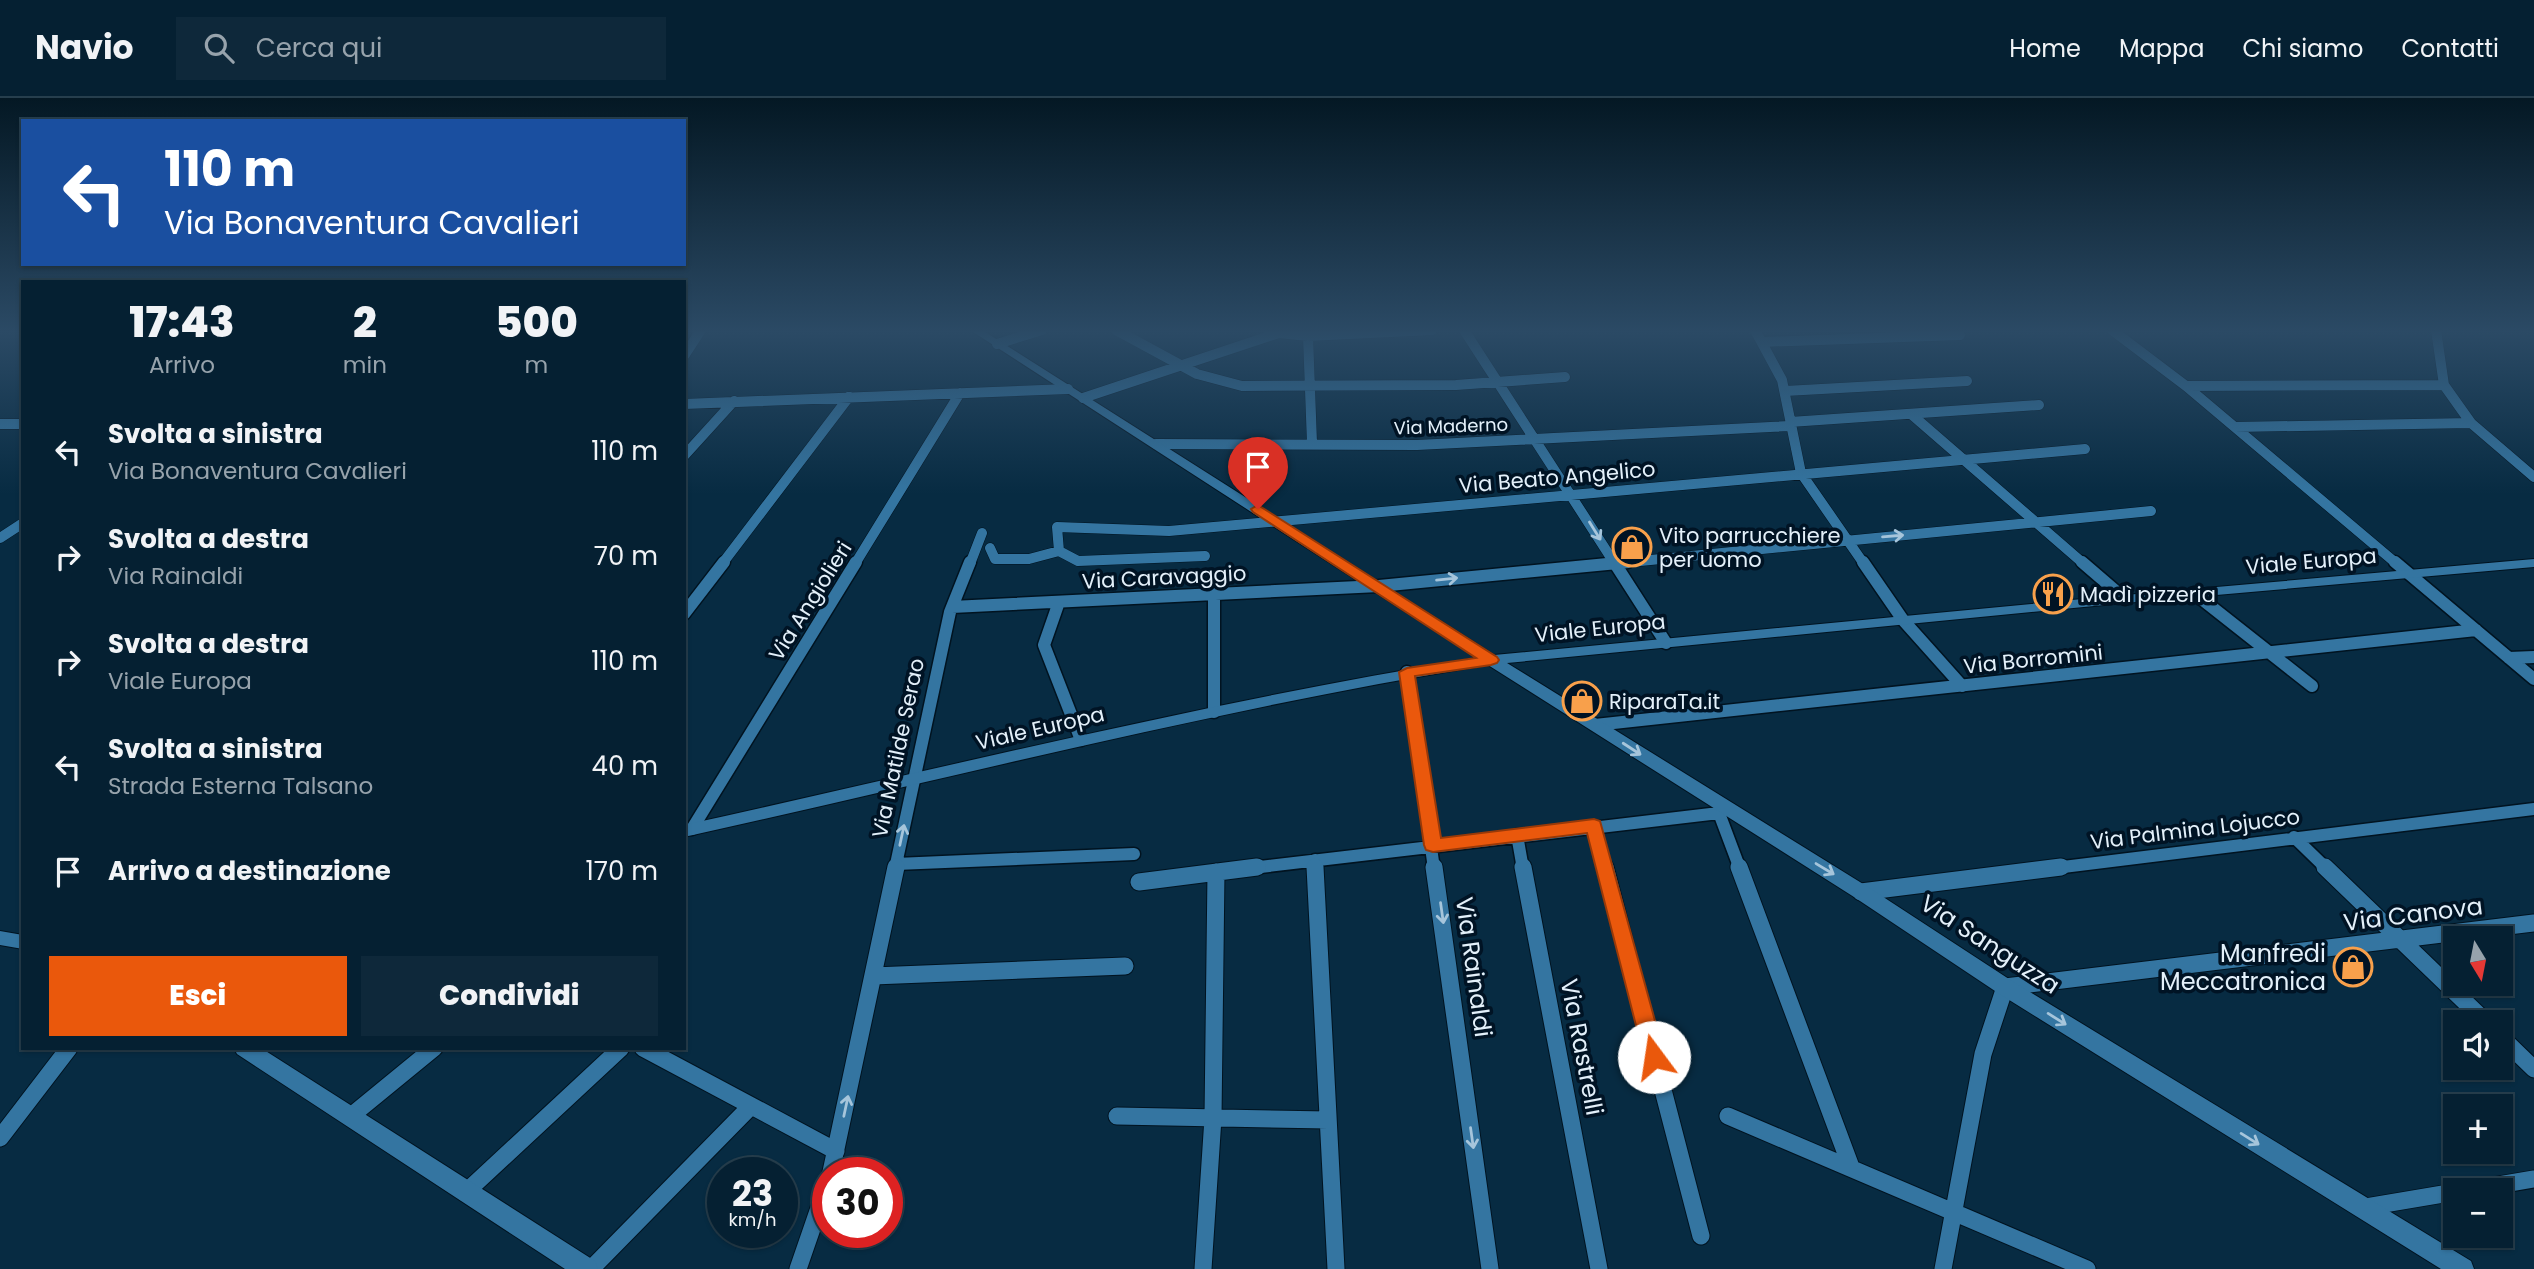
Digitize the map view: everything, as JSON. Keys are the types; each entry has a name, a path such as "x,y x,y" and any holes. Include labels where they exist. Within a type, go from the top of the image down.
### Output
{"street":[{"name":"Via Sanguzza","path":"1061,385 1595,725 1720,809 1861,891 2005,987 2362,1208 2441,1262 2462,1269"},
{"path":"1083,398 1124,385"},
{"path":"1237,385 1373,385"},
{"path":"1498,385 1572,495 1665,643"},
{"path":"1782,385 1801,473 1903,620 1962,686"},
{"path":"1785,391 1901,385"},
{"path":"2186,386 2444,385 2471,423 2534,477"},
{"path":"1310,386 1312,443"},
{"path":"2186,386 2534,679"},
{"path":"686,404 1068,389"},
{"name":"Via Angiolieri","path":"688,830 960,393"},
{"path":"686,611 849,397"},
{"path":"686,454 734,401"},
{"name":"Via Maderno","path":"1156,444 1417,445 1790,424 2039,405"},
{"path":"1911,414 2125,599"},
{"path":"2235,427 2471,423"},
{"path":"0,424 21,424"},
{"name":"Via Beato Angelico","path":"1059,551 1057,527 1169,530 1278,522 2085,449"},
{"name":"Via Caravaggio","path":"952,607 1379,586 2151,511"},
{"path":"0,538 21,524"},
{"name":"Via Matilde Serao","path":"835,1157 952,607 982,533"},
{"path":"990,548 995,559 1029,559 1059,551 1078,561 1205,556"},
{"name":"Viale Europa","path":"688,830 1081,740 1407,672 1491,660 1665,643 2534,563"},
{"path":"2194,593 2312,686"},
{"path":"1214,594 1214,712"},
{"path":"1059,602 1044,645 1081,740"},
{"name":"Via Borromini","path":"1595,725 2476,630"},
{"path":"2509,658 2534,657"},
{"name":"Via Rainaldi","path":"1407,672 1490,1269"},
{"name":"Via Palmina Lojucco","path":"1861,891 2534,808"},
{"path":"1139,882 1720,809 1852,1167"},
{"path":"1594,826 1701,1236"},
{"name":"Via Rastrelli","path":"1517,835 1600,1269"},
{"path":"2294,837 2474,1010"},
{"name":"Via Matilde Serao","path":"896,864 1134,854"},
{"path":"1315,860 1336,1269"},
{"path":"1203,1269 1213,1118 1216,872"},
{"name":"Via Canova","path":"2005,987 2534,923"},
{"path":"0,939 21,942"},
{"path":"873,976 1125,966"},
{"path":"1943,1269 1983,1054 2005,987"},
{"path":"2513,1049 2534,1069"},
{"path":"0,1138 67,1050"},
{"path":"247,1050 466,1193 589,1269 751,1106"},
{"path":"351,1116 433,1050"},
{"path":"466,1193 619,1050"},
{"path":"647,1050 836,1151"},
{"path":"1117,1116 1328,1120"},
{"path":"1728,1116 2087,1269"},
{"path":"2513,1183 2534,1179"},
{"path":"2362,1208 2443,1194"},
{"path":"799,1269 812,1230"}],"place":[{"name":"Vito parrucchiere per uomo","path":"1632,547"},
{"name":"Madì pizzeria","path":"2053,594"},
{"name":"RiparaTa.it","path":"1582,701"},
{"name":"Manfredi Meccatronica","path":"2353,967"}],"route":[{"path":"1258,509 1491,660 1407,672 1433,845 1594,826 1654,1057"}]}
